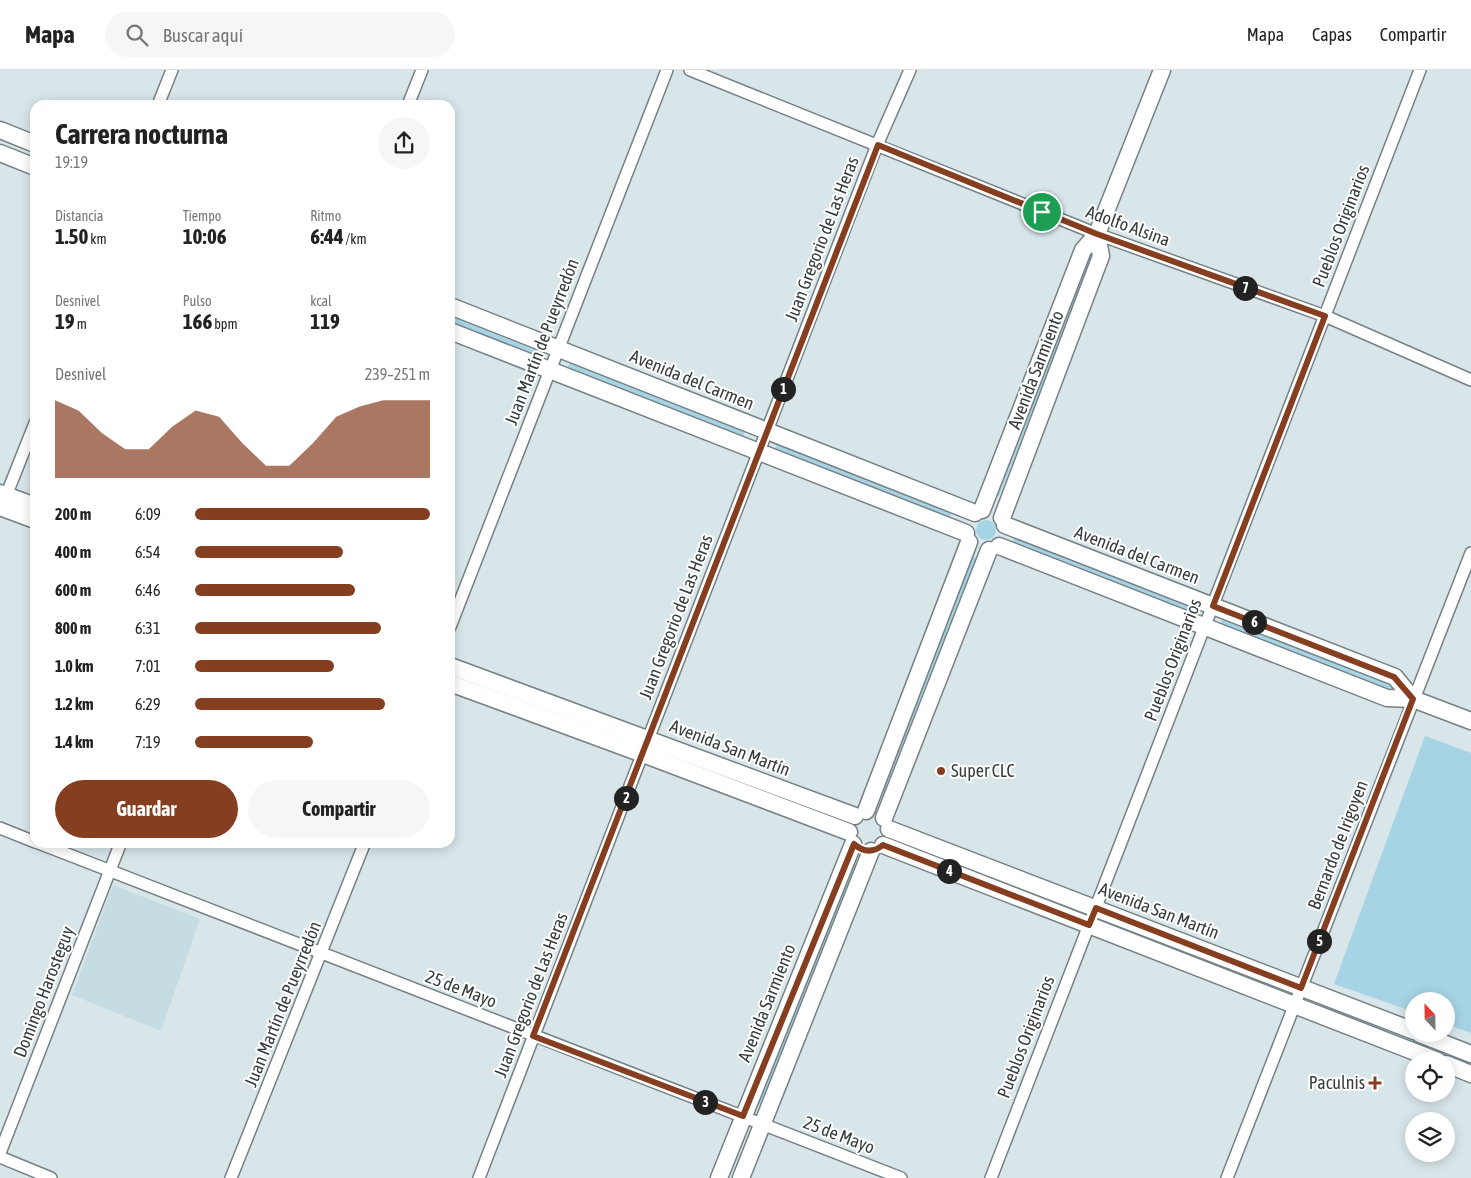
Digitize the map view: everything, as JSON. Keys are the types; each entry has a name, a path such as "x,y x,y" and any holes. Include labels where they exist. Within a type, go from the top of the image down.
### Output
{"main road":[{"name":"Avenida Sarmiento","path":"978,512 1083,250 1097,234 1162,70"},
{"path":"0,130 30,142"},
{"path":"0,153 30,165"},
{"name":"Avenida Sarmiento","path":"1004,522 1100,256 1097,234"},
{"name":"Avenida del Carmen","path":"455,308 978,512"},
{"path":"455,333 758,452 967,538 978,549 994,548"},
{"path":"2,502 30,505"},
{"path":"2,502 30,517"},
{"path":"741,1178 877,848 888,838 887,823 994,548 1005,536 1004,522 991,511 978,512 968,520 967,538 861,813 850,823 851,838 862,850 877,848 1089,925 1415,1052"},
{"name":"Avenida del Carmen","path":"1004,522 1394,677 1413,699"},
{"name":"Avenida del Carmen","path":"994,548 1204,626 1387,698 1413,699 1471,721"},
{"name":"Avenida San Martín","path":"455,668 646,746 851,838"},
{"name":"Avenida San Martín","path":"455,685 861,813"},
{"path":"861,813 878,813 887,823"},
{"name":"Avenida San Martín","path":"887,823 1096,908 1405,1028"},
{"name":"Avenida Sarmiento","path":"719,1178 851,838"},
{"path":"1440,1042 1471,1054"},
{"path":"1455,1068 1471,1074"}],"street":[{"path":"160,100 172,70"},
{"path":"410,100 422,70"},
{"name":"Juan Martín de Pueyrredón","path":"455,614 667,70"},
{"name":"Adolfo Alsina","path":"690,70 1097,234 1325,316 1471,380"},
{"name":"Juan Gregorio de Las Heras","path":"479,1178 758,452 878,145 910,70"},
{"name":"Pueblos Originarios","path":"990,1178 1420,70"},
{"path":"2,502 30,434"},
{"name":"Bernardo de Irigoyen","path":"1227,1178 1471,553"},
{"name":"25 de Mayo","path":"0,828 30,840"},
{"name":"25 de Mayo","path":"51,848 901,1178"},
{"name":"Domingo Harosteguy","path":"0,1153 119,848"},
{"name":"Juan Martín de Pueyrredón","path":"231,1178 363,848"},
{"path":"0,1157 51,1178"}],"shaded area":[{"path":"1090,254 1094,256 999,496 995,495"},
{"path":"455,318 535,350 532,357 455,327"},
{"path":"570,362 745,431 742,438 567,369"},
{"path":"777,443 952,512 949,520 774,451"},
{"path":"986,520 993,523 996,530 993,537 986,540 979,537 976,530 979,523"},
{"path":"1015,535 1190,605 1187,612 1012,543"},
{"path":"972,556 976,558 881,799 877,797"},
{"path":"1223,618 1398,687 1395,694 1220,625"},
{"path":"1425,736 1471,753 1471,1033 1455,1027 1455,992 1405,992 1405,1009 1334,984"},
{"path":"852,863 856,864 761,1105 757,1104"},
{"path":"113,885 200,919 161,1031 72,995"},
{"path":"1105,917 1281,986 1278,993 1102,924"},
{"path":"1321,1000 1405,1033 1405,1041 1318,1007"},
{"path":"1407,1042 1428,1042 1453,1052 1433,1052"},
{"path":"1455,1053 1471,1059 1471,1067 1455,1061"}],"place":[{"name":"Super CLC","path":"941,771"},
{"name":"Paculnis","path":"1375,1083"}],"route":[{"path":"878,145 1042,212 1097,234 1325,316 1213,606 1394,677 1413,699 1301,988 1096,908 1089,925 883,845 875,850 866,851 854,844 743,1116 533,1036 878,145"}]}
